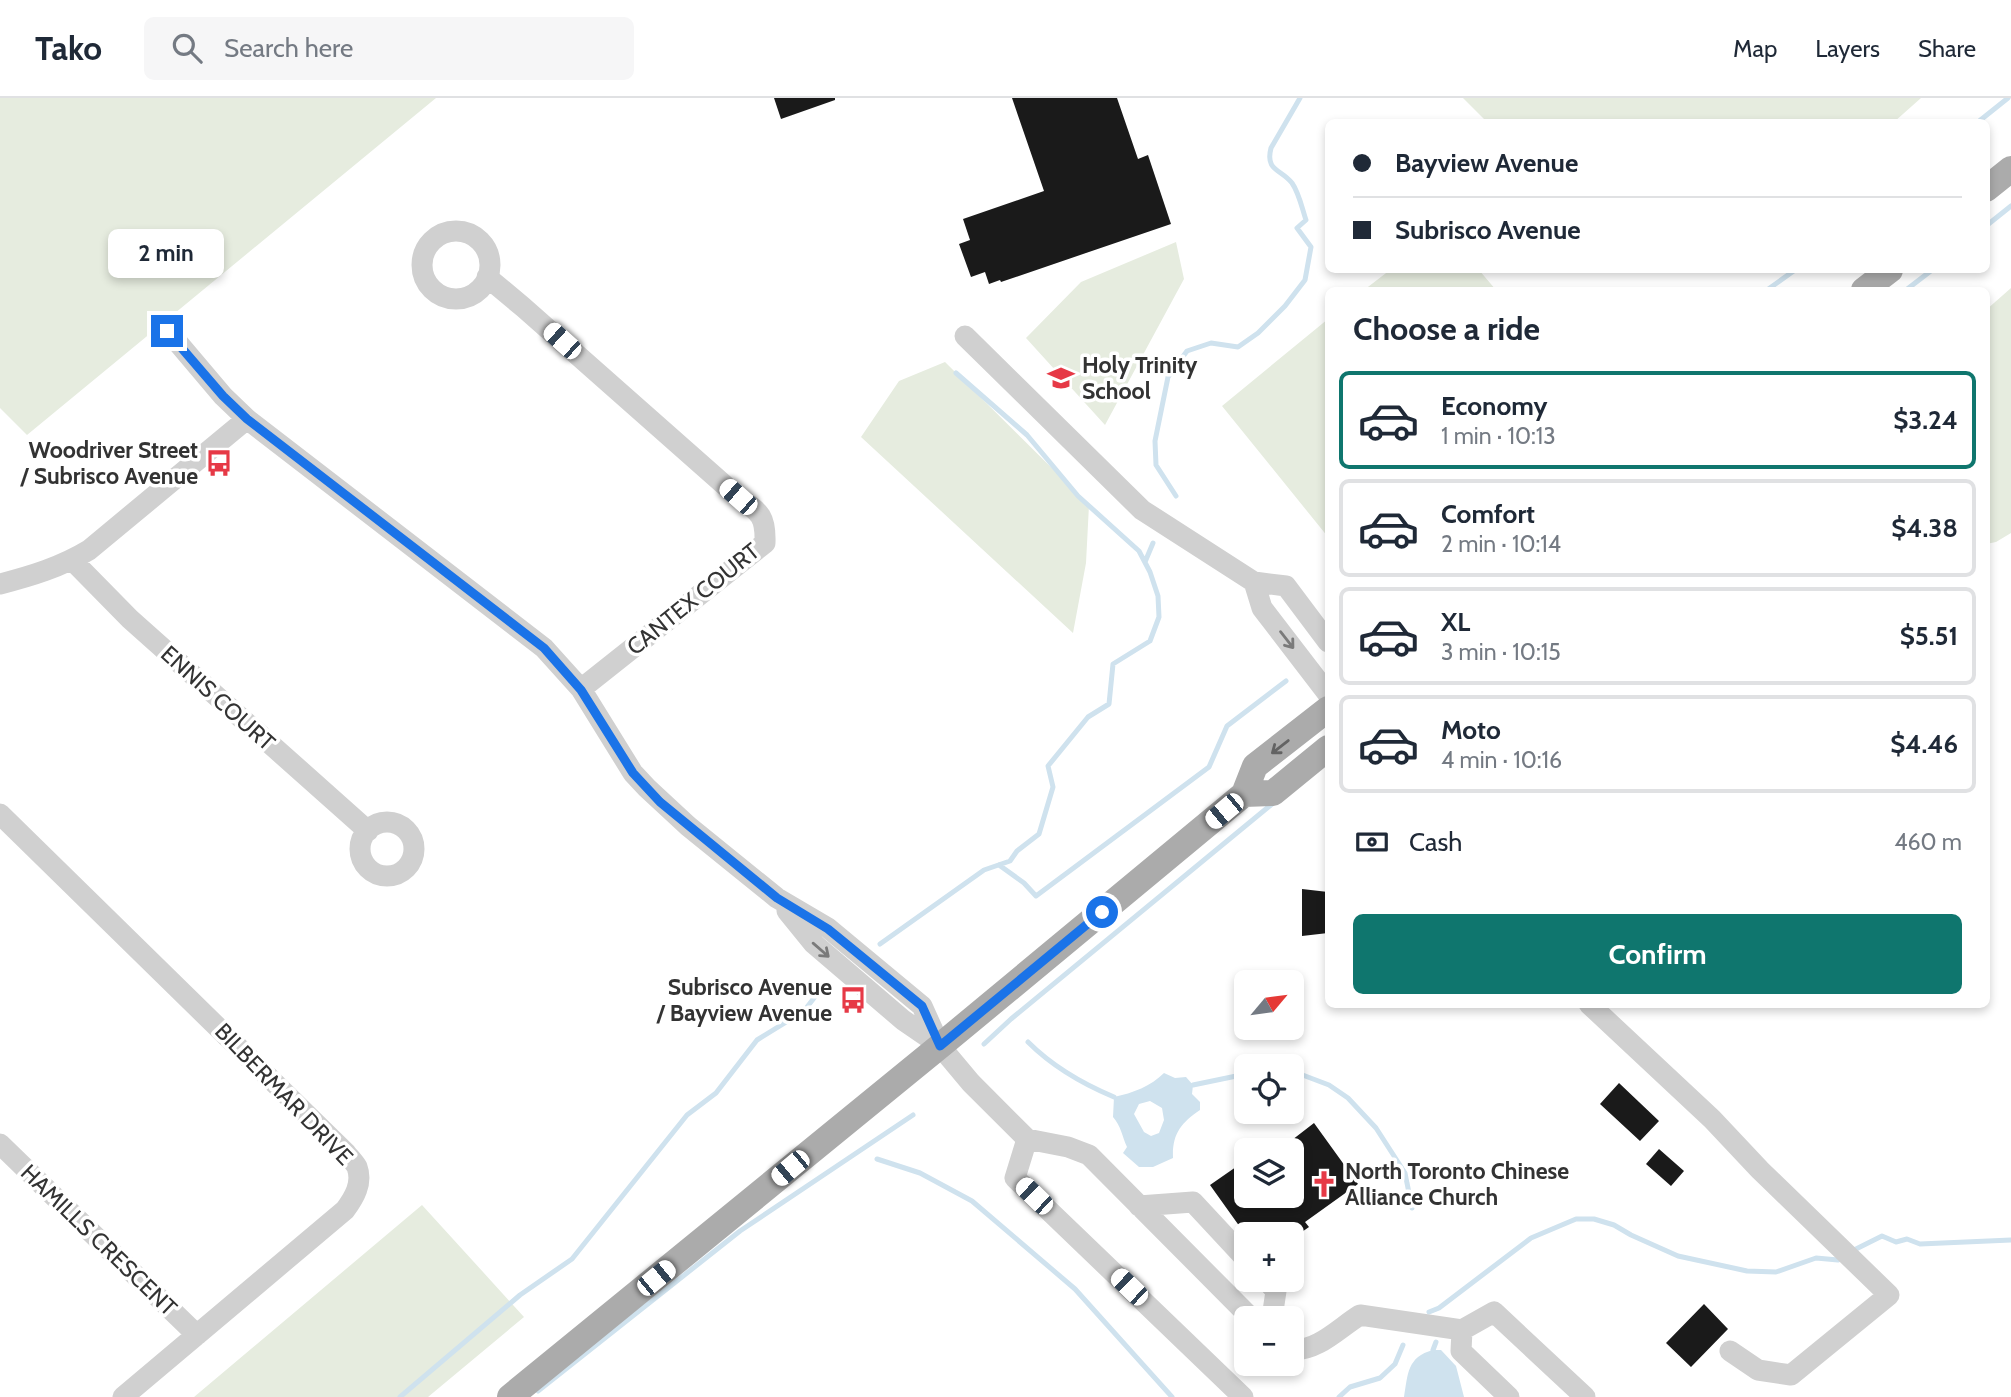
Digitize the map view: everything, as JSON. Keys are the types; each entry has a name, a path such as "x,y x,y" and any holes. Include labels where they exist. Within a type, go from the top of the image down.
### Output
{"main road":[{"path":"1990,186 2011,169"},
{"path":"1868,287 1886,273"},
{"path":"510,1397 1244,794 1255,766 1325,711"},
{"path":"1244,794 1273,793 1325,750"}],"street":[{"name":"CANTEX COURT","path":"487,278 738,497 759,512 766,527 765,543 581,690"},
{"path":"167,331 223,396 247,419 544,648 581,690 633,773 647,788 688,826 777,898 813,943 903,1020 940,1046 971,1083 1027,1139 1068,1147 1089,1155 1239,1306"},
{"path":"965,336 1142,510 1254,582 1286,586 1325,638"},
{"path":"0,584 28,577 72,560 89,550 247,419"},
{"name":"ENNIS COURT","path":"72,560 139,628 368,831"},
{"path":"1254,582 1262,608 1325,690"},
{"name":"BILBERMAR DRIVE","path":"0,814 207,1015 357,1167 356,1191 345,1210 122,1397"},
{"path":"1593,1008 1712,1119 1760,1170 1889,1295 1791,1375 1758,1370 1730,1351"},
{"path":"1027,1139 1015,1178 1243,1397"},
{"name":"HAMILLS CRESCENT","path":"0,1144 197,1335"},
{"path":"1139,1206 1193,1202 1234,1246"},
{"path":"1304,1350 1317,1345 1360,1315 1462,1330 1494,1312 1585,1397"},
{"path":"1462,1330 1461,1351 1509,1397"}],"shaded area":[{"path":"0,98 436,98 27,435 0,408"},
{"path":"1463,98 1921,98 1897,119 1484,119"},
{"path":"1176,242 1184,279 1105,425 1026,338 1081,282"},
{"path":"1386,273 1482,273 1493,287 1368,287"},
{"path":"2011,288 2011,533 1990,543 1990,306"},
{"path":"1325,321 1325,533 1222,406"},
{"path":"945,362 1089,505 1086,563 1073,633 861,437 899,381"},
{"path":"422,1205 524,1317 428,1397 194,1397"}],"water":[{"path":"1164,1073 1175,1078 1186,1077 1193,1085 1192,1094 1200,1102 1200,1110 1179,1130 1174,1142 1173,1158 1153,1167 1139,1167 1123,1153 1127,1147 1113,1117 1114,1097 1141,1088","holes":["1150,1101 1162,1108 1164,1120 1159,1133 1151,1136 1144,1132 1134,1114 1139,1104"]},
{"path":"1433,1350 1441,1350 1456,1366 1464,1397 1404,1397 1413,1362"}],"building":[{"path":"774,98 835,98 835,100 781,119"},
{"path":"1012,98 1117,98 1138,159 1148,155 1171,224 1001,282 1000,280 989,284 985,272 971,277 959,244 970,240 963,219 1044,191"},
{"path":"1302,889 1325,892 1325,933 1302,936"},
{"path":"1619,1083 1659,1121 1640,1141 1600,1104"},
{"name":"North Toronto Chinese Alliance Church","path":"1314,1123 1358,1184 1305,1222 1309,1227 1304,1230 1304,1222 1236,1222 1210,1185 1234,1168 1234,1208 1304,1208 1304,1138 1295,1138"},
{"path":"1659,1149 1684,1171 1671,1186 1646,1164"},
{"path":"1704,1304 1728,1329 1691,1367 1666,1343"}],"waterway":[{"path":"1176,496 1156,465 1155,441 1168,377 1187,351 1211,343 1238,347 1258,333 1285,306 1305,280 1311,247 1297,228 1306,220 1292,183 1275,169 1270,161 1271,148 1300,98"},
{"path":"1982,119 2008,98"},
{"path":"1990,223 2011,206"},
{"path":"1771,287 1791,273"},
{"path":"1910,287 1928,273"},
{"path":"880,944 984,870 1010,861 1017,851 1039,834 1053,787 1048,766 1088,717 1109,704 1113,664 1150,641 1159,617 1158,596 1139,551 1078,496 1027,435 956,373"},
{"path":"1145,562 1153,543"},
{"path":"999,865 1024,883 1036,896 1209,767 1227,726 1286,681"},
{"path":"984,1044 1272,804"},
{"path":"400,1397 520,1295 572,1259 687,1115 716,1093 757,1040 804,1011 824,985"},
{"path":"1028,1042 1068,1074 1114,1097"},
{"path":"1193,1085 1234,1076"},
{"path":"1304,1076 1329,1085 1348,1098 1376,1128 1405,1173 1412,1208"},
{"path":"538,1391 740,1231 913,1115"},
{"path":"877,1159 920,1173 972,1201 1075,1289 1172,1397"},
{"path":"1429,1312 1439,1308 1531,1238 1576,1219 1594,1219 1614,1225 1678,1256 1747,1271 1776,1272 1816,1258 1838,1260 1843,1257"},
{"path":"1856,1249 1882,1236 1896,1242 1907,1239 1920,1244 2011,1240"},
{"path":"1433,1350 1436,1342"},
{"path":"1339,1397 1350,1387 1380,1378 1395,1364 1403,1345"}],"place":[{"name":"Holy Trinity School","path":"1061,378"},
{"name":"Woodriver Street / Subrisco Avenue","path":"219,463"},
{"name":"Subrisco Avenue / Bayview Avenue","path":"853,1000"},
{"name":"North Toronto Chinese Alliance Church","path":"1324,1184"}],"route":[{"path":"167,331 223,396 247,419 544,648 581,690 633,773 660,802 777,898 828,929 895,982 922,1006 940,1046 1102,912"}]}
